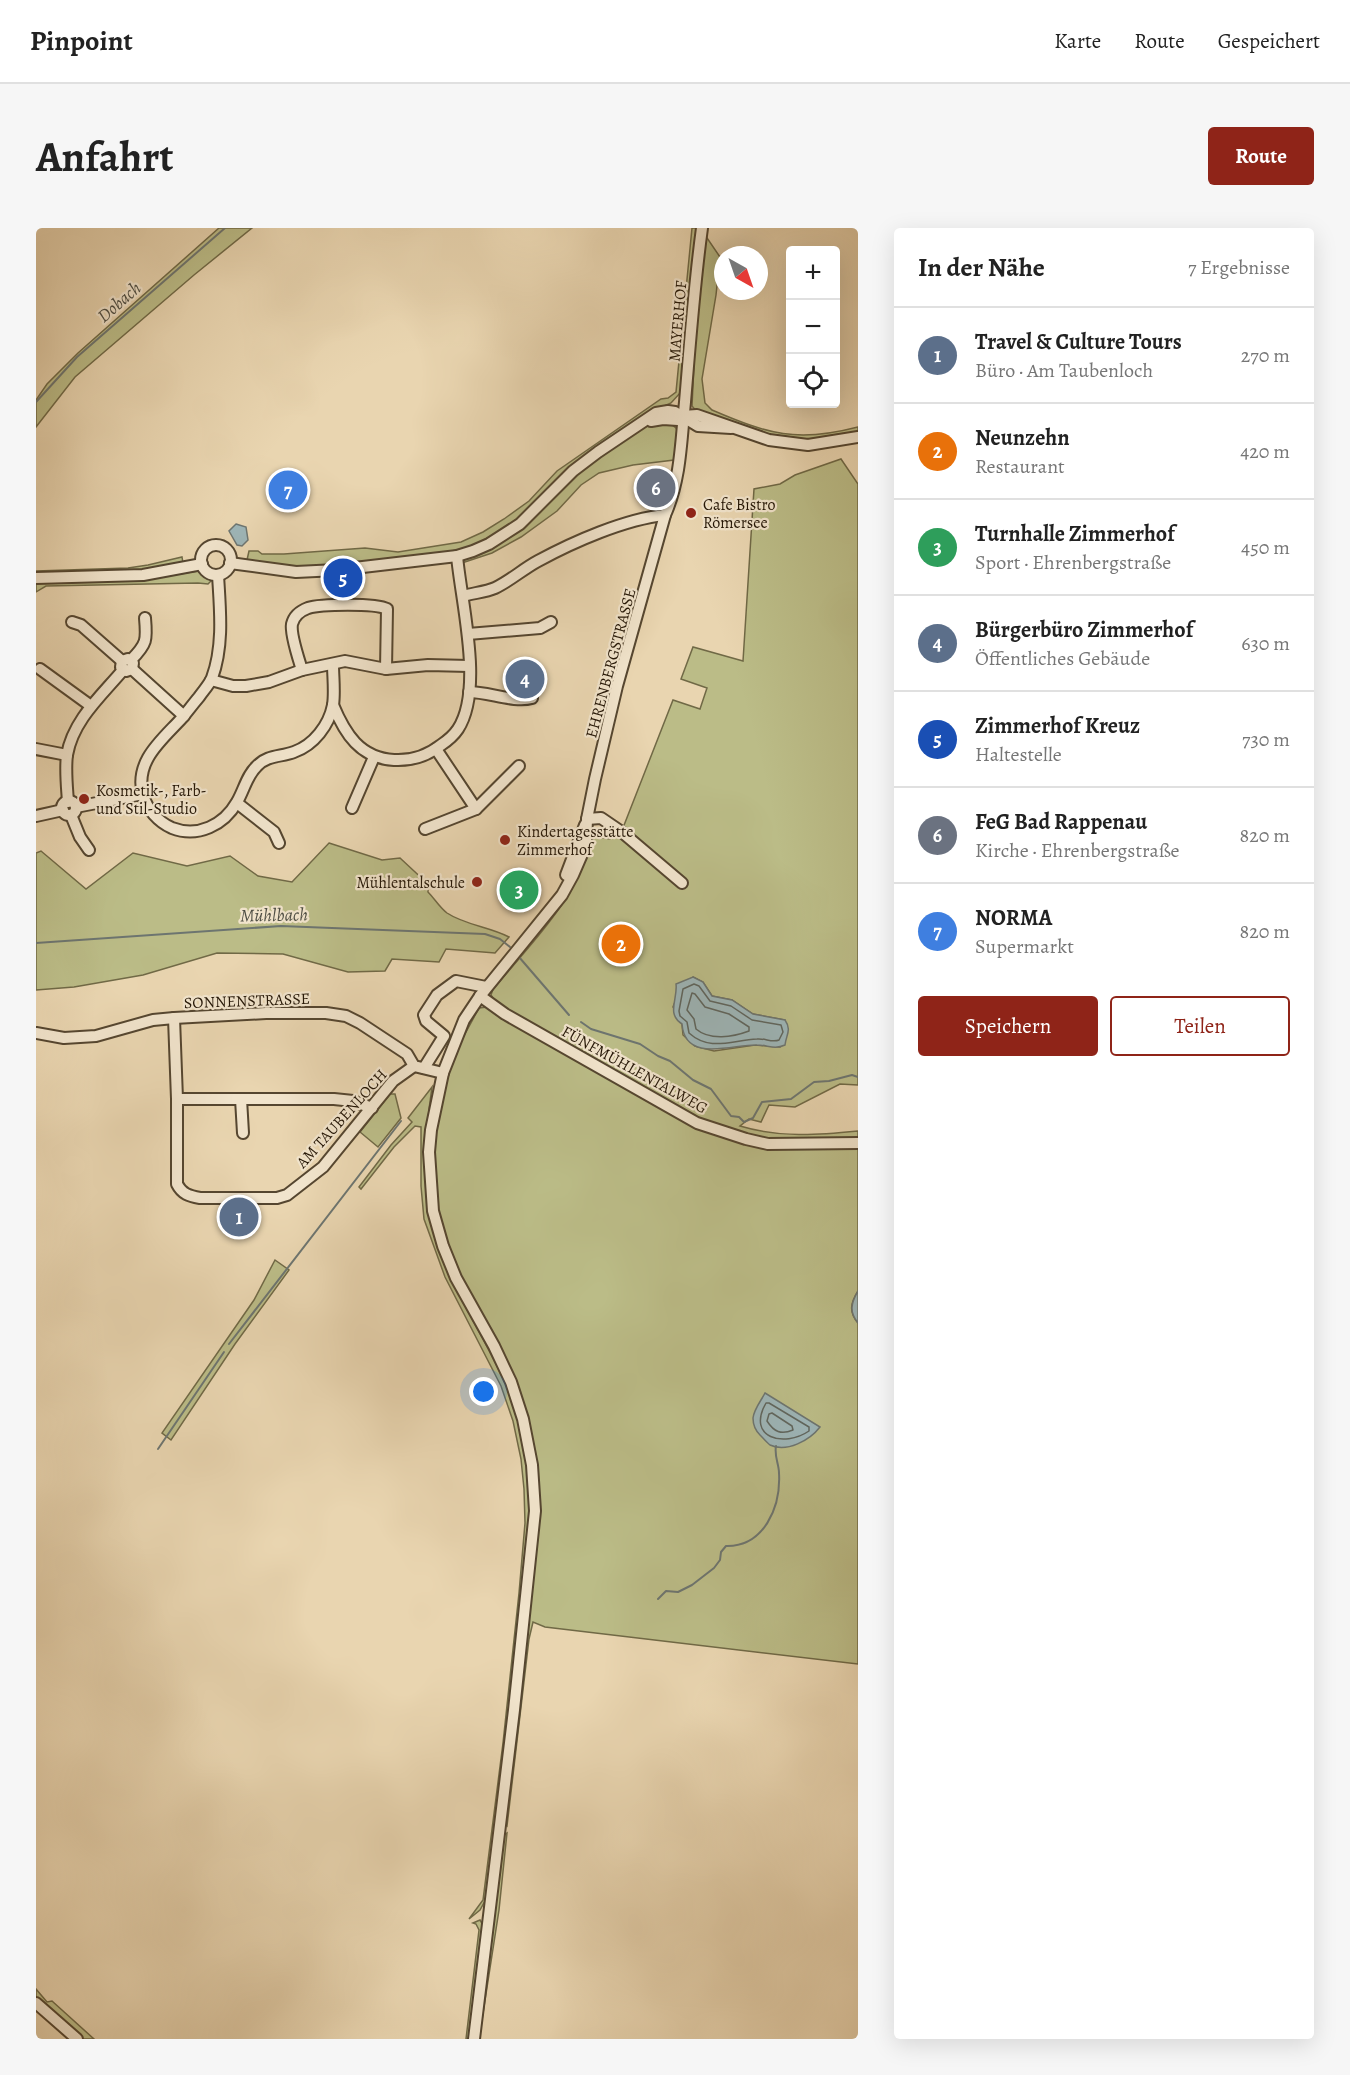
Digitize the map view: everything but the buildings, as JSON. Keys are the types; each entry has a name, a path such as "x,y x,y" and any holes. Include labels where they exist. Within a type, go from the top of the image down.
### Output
{"street":[{"name":"MAYERHOF","path":"683,416 693,297 702,228"},
{"path":"230,563 296,572 337,570 457,556 474,551 520,524 573,471 656,413 668,411 683,416 698,426 731,428 769,440 808,445 858,437"},
{"name":"EHRENBERGSTRASSE","path":"474,2039 535,1511 532,1465 524,1419 494,1346 456,1278 443,1246 433,1211 429,1152 431,1130 442,1073 464,1020 483,992 562,895 586,845 587,819 594,779 617,686 677,480 683,416"},
{"path":"463,596 494,588 566,546 645,518 665,515"},
{"path":"214,546 226,550 230,563 226,571 218,575 208,572 202,564 204,552 214,546"},
{"path":"333,664 333,705 343,728 359,746 374,757 409,760 420,758 436,749 457,729 465,712 469,692 468,634 457,556"},
{"path":"36,578 144,575 202,564"},
{"path":"218,575 220,650 211,680 184,716 155,745 149,755 144,766 142,780 143,794 148,808 167,825 182,831 197,831 211,827 228,815 237,802 252,770 260,763 268,758 305,747 321,732 333,725 343,728"},
{"path":"302,670 291,627 296,615 309,608 339,605 380,606 387,609 386,669"},
{"path":"89,850 80,837 70,808 67,755 80,723 91,706 144,647 146,642 145,618"},
{"path":"72,622 81,625 184,716"},
{"path":"468,634 540,628 551,622"},
{"path":"211,680 233,686 246,686 269,682 302,670 345,661 386,669 428,665 469,666"},
{"path":"40,669 91,706"},
{"path":"469,692 532,699"},
{"path":"321,732 333,705"},
{"path":"36,749 67,755"},
{"path":"436,749 476,809"},
{"path":"352,808 374,757"},
{"path":"425,829 476,809 519,766"},
{"path":"36,816 143,794"},
{"path":"237,802 274,832 279,843"},
{"path":"587,819 601,818 616,828 682,883"},
{"path":"442,1073 419,1067 444,1036 426,1021 424,1015 437,995 456,981 483,992"},
{"name":"FÜNFMÜHLENTALWEG","path":"483,992 504,1014 697,1123 768,1144 858,1143"},
{"name":"SONNENSTRASSE","path":"36,1033 64,1038 96,1036 153,1020 266,1013 326,1013 346,1016 360,1023 407,1054 419,1067"},
{"name":"AM TAUBENLOCH","path":"174,1018 177,1184 180,1191 189,1196 277,1198 287,1196 323,1167 393,1081 419,1067"},
{"path":"177,1099 334,1099 353,1101 372,1108"},
{"path":"241,1099 243,1133"},
{"path":"36,2003 77,2039"}],"green space":[{"path":"219,228 252,228 75,377 36,427 36,400 47,384 78,353"},
{"path":"692,228 698,228 681,392 671,403 647,414 573,464 508,527 471,547 451,553 298,568 247,560 249,551 258,551 262,554 284,554 365,548 398,552 461,542 504,519 529,501 557,471 661,399 668,398 676,392"},
{"path":"705,235 714,248 715,300 702,379 705,403 712,410 732,418 783,434 817,434 858,427 858,434 817,441 783,440 697,412 692,406"},
{"path":"656,423 670,423 677,429 674,460 633,465 599,473 581,485 557,511 521,537 492,553 462,563 465,557 485,550 580,470 639,429"},
{"path":"841,459 858,484 858,1085 840,1084 795,1107 769,1105 761,1122 749,1119 740,1126 784,1134 858,1131 858,1140 793,1141 756,1137 697,1117 496,1003 491,995 493,989 538,937 566,898 578,878 592,836 610,839 611,832 619,838 673,700 700,709 707,688 681,679 693,647 743,661 754,489 780,484 795,475","holes":["693,977 703,982 712,996 732,1000 753,1014 785,1020 780,1047 755,1045 714,1051 695,1046 683,1035 682,1024 673,1007 677,997 677,988"]},
{"path":"182,557 183,563 156,571 36,575 36,571 128,568"},
{"path":"198,571 206,574 211,581 208,584 46,586 36,592 36,583 142,580"},
{"path":"329,843 382,860 400,858 428,884 428,892 447,913 509,937 495,953 446,949 439,962 392,959 385,971 348,972 283,954 217,953 143,975 74,987 36,990 36,853 41,851 86,889 133,853 187,866 230,856 258,876 292,882"},
{"path":"487,1007 681,1118 770,1148 858,1147 858,1291 852,1308 858,1323 858,1664 545,1627 533,1622 529,1639 507,1826 504,1823 538,1534 538,1483 531,1435 458,1274 446,1241 437,1205 433,1166 440,1097 453,1056 479,1008"},
{"path":"432,1087 427,1136 426,1184 434,1232 451,1278 495,1362 514,1405 526,1452 530,1495 526,1559 486,1899 480,1910 469,1919 483,1900 503,1743 525,1523 521,1459 513,1421 501,1386 445,1277 424,1219 421,1186 421,1127 415,1126 394,1147 361,1189 359,1187 412,1122 408,1118"},
{"path":"390,1094 395,1094 401,1118 378,1147 360,1132"},
{"path":"275,1260 289,1270 235,1344 171,1440 162,1433 254,1300"},
{"path":"507,1833 499,1910 479,2039 477,2039 501,1837"},
{"path":"480,1920 483,1925 469,2039 466,2039 479,1930 473,1923"},
{"path":"36,1989 47,2002 52,2001 94,2039 81,2039 36,2000"}],"water":[{"path":"236,524 246,527 248,540 242,546 237,545 229,531"},
{"path":"693,977 703,982 712,996 732,1000 753,1014 785,1020 788,1030 785,1045 712,1049 692,1044 685,1036 682,1024 675,1016 674,1006 676,984"},
{"path":"858,1291 858,1323 853,1315 852,1307"},
{"path":"765,1393 820,1427 798,1444 784,1447 770,1445 757,1431 753,1421 755,1411"}],"waterway":[{"name":"Dobach","path":"36,402 77,357 225,228"},
{"name":"Mühlbach","path":"36,943 281,926 485,934 500,939 510,947"},
{"name":"Mühlbach","path":"519,957 569,1015"},
{"name":"Mühlbach","path":"581,1022 591,1029 640,1044 670,1061 693,1080 711,1089 731,1116 739,1117 744,1122 753,1118 762,1102 791,1099 814,1082 852,1075 858,1077"},
{"path":"229,1344 401,1121"},
{"path":"158,1449 224,1352"},
{"path":"658,1599 666,1591 678,1592 692,1585 714,1568 726,1546 739,1545 751,1540 768,1523 779,1486 776,1446"}],"place":[{"name":"FeG Bad Rappenau","path":"656,488"},
{"name":"NORMA","path":"288,490"},
{"name":"Cafe Bistro Römersee","path":"691,513"},
{"name":"Zimmerhof Kreuz","path":"343,578"},
{"name":"Bürgerbüro Zimmerhof","path":"525,679"},
{"name":"Kosmetik-, Farb- und Stil-Studio","path":"84,799"},
{"name":"Kindertagesstätte Zimmerhof","path":"505,840"},
{"name":"Mühlentalschule","path":"477,882"},
{"name":"Turnhalle Zimmerhof","path":"519,890"},
{"name":"Neunzehn","path":"621,944"},
{"name":"Travel & Culture Tours","path":"239,1217"}]}
